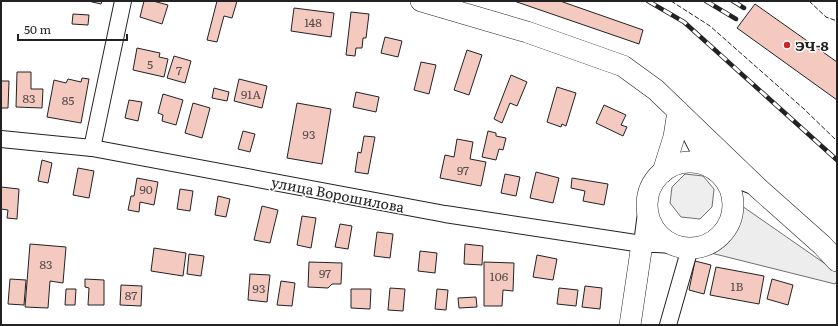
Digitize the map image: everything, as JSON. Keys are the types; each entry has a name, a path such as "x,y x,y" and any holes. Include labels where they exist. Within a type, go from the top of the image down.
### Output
{"main road":[{"path":"421,1 527,32 623,66 656,90 758,188 822,245 837,261"},
{"path":"663,172 674,137 678,111"},
{"path":"691,162 712,169 728,184 733,198 733,213 727,227 718,238 704,246 682,246 662,237 653,226 648,212 648,197 654,183 663,172 676,164 691,162"},
{"path":"630,325 642,244"}],"street":[{"path":"92,148 123,1"},
{"path":"678,111 712,169 758,188"},
{"name":"улица Ворошилова","path":"1,139 92,148 445,214 642,244 682,246"},
{"path":"642,244 648,197"},
{"path":"668,325 682,246"}],"shaded area":[{"path":"685,174 703,176 714,189 712,207 700,219 681,217 670,203 672,187"},
{"path":"742,206 837,272 837,281 835,284 707,252 724,241 736,222"}],"building":[{"path":"88,1 102,1 101,4"},
{"path":"144,1 153,1 168,5 162,24 140,17"},
{"path":"217,1 237,1 232,18 224,16 217,42 207,40"},
{"path":"514,1 560,1 643,30 639,44"},
{"name":"ЭЧ-8","path":"755,4 837,62 837,100 737,28"},
{"path":"294,8 334,13 331,37 291,31"},
{"path":"351,12 369,14 366,38 363,38 362,48 356,48 355,56 346,55"},
{"path":"73,14 89,15 88,25 72,24"},
{"path":"385,37 402,41 398,57 381,53"},
{"path":"137,48 160,53 159,57 168,59 164,77 133,70"},
{"path":"467,50 482,55 469,95 454,90"},
{"path":"174,56 191,61 185,83 167,78"},
{"path":"421,62 436,65 429,94 414,90"},
{"path":"17,72 31,72 31,89 43,89 42,108 16,107"},
{"path":"511,75 527,82 517,106 510,103 502,123 494,119"},
{"path":"82,78 89,79 81,123 47,117 54,80 66,83 68,79 81,82"},
{"path":"239,79 267,86 262,108 234,101"},
{"path":"1,81 9,81 8,108 1,108"},
{"path":"557,87 576,93 566,126 562,124 561,127 547,122"},
{"path":"214,88 229,92 227,101 212,98"},
{"path":"356,92 379,97 376,112 353,107"},
{"path":"163,94 183,100 176,125 162,121 163,115 158,113"},
{"path":"129,100 142,102 138,121 125,118"},
{"path":"193,103 210,108 202,138 185,133"},
{"path":"297,103 331,109 322,164 287,158"},
{"path":"604,105 626,115 621,125 627,127 623,136 596,123"},
{"path":"243,131 255,134 250,152 238,149"},
{"path":"488,131 496,133 496,136 506,138 503,150 499,149 496,160 482,157"},
{"path":"364,136 375,137 368,174 355,172 358,152 361,153"},
{"path":"457,139 473,142 470,159 486,162 481,186 440,178 445,155 454,157"},
{"path":"42,160 52,163 48,183 38,181"},
{"path":"78,168 94,171 89,198 73,195"},
{"path":"536,172 559,178 553,203 530,198"},
{"path":"505,174 520,177 516,196 501,193"},
{"path":"137,178 158,182 154,205 140,202 139,212 128,210 131,196 134,196"},
{"path":"572,178 608,184 604,205 583,201 585,191 571,188"},
{"path":"1,187 19,189 17,219 7,218 8,210 1,209"},
{"path":"180,189 193,191 190,211 177,209"},
{"path":"218,196 230,199 226,217 215,215"},
{"path":"262,206 278,210 270,243 254,240"},
{"path":"302,216 316,218 311,248 297,245"},
{"path":"340,224 352,226 348,249 335,247"},
{"path":"377,232 393,234 390,258 374,256"},
{"path":"30,244 66,247 63,283 50,281 48,308 25,307"},
{"path":"465,244 483,246 482,265 464,264"},
{"path":"154,248 186,253 183,276 151,271"},
{"path":"420,251 437,253 435,273 418,271"},
{"path":"189,254 204,256 201,276 187,274"},
{"path":"537,255 557,259 553,280 533,277"},
{"path":"695,261 711,265 704,294 689,290"},
{"path":"309,262 342,263 341,284 332,284 328,288 308,287"},
{"path":"484,262 514,263 513,291 503,290 502,306 484,306"},
{"path":"716,267 764,276 759,304 710,295"},
{"path":"250,274 270,275 267,302 248,300"},
{"path":"10,279 26,280 24,305 8,304"},
{"path":"85,279 104,280 104,305 88,305 89,288 85,287"},
{"path":"772,279 793,285 788,305 767,299"},
{"path":"281,281 295,283 292,306 277,305"},
{"path":"121,285 142,286 141,306 120,305"},
{"path":"585,286 602,288 600,309 582,307"},
{"path":"390,288 405,289 403,311 388,310"},
{"path":"559,288 578,290 576,306 557,304"},
{"path":"66,289 76,289 75,305 65,305"},
{"path":"351,289 371,289 370,309 351,308"},
{"path":"437,289 448,290 446,310 435,309"},
{"path":"476,297 477,307 459,308 458,298"}],"railway":[{"path":"648,1 684,22 837,160"},
{"path":"706,1 736,19"},
{"path":"733,1 744,8"}],"fence":[{"path":"671,1 710,26 804,109 837,141"},
{"path":"809,1 826,17 837,21"}],"place":[{"name":"ЭЧ-8","path":"787,45"}]}
